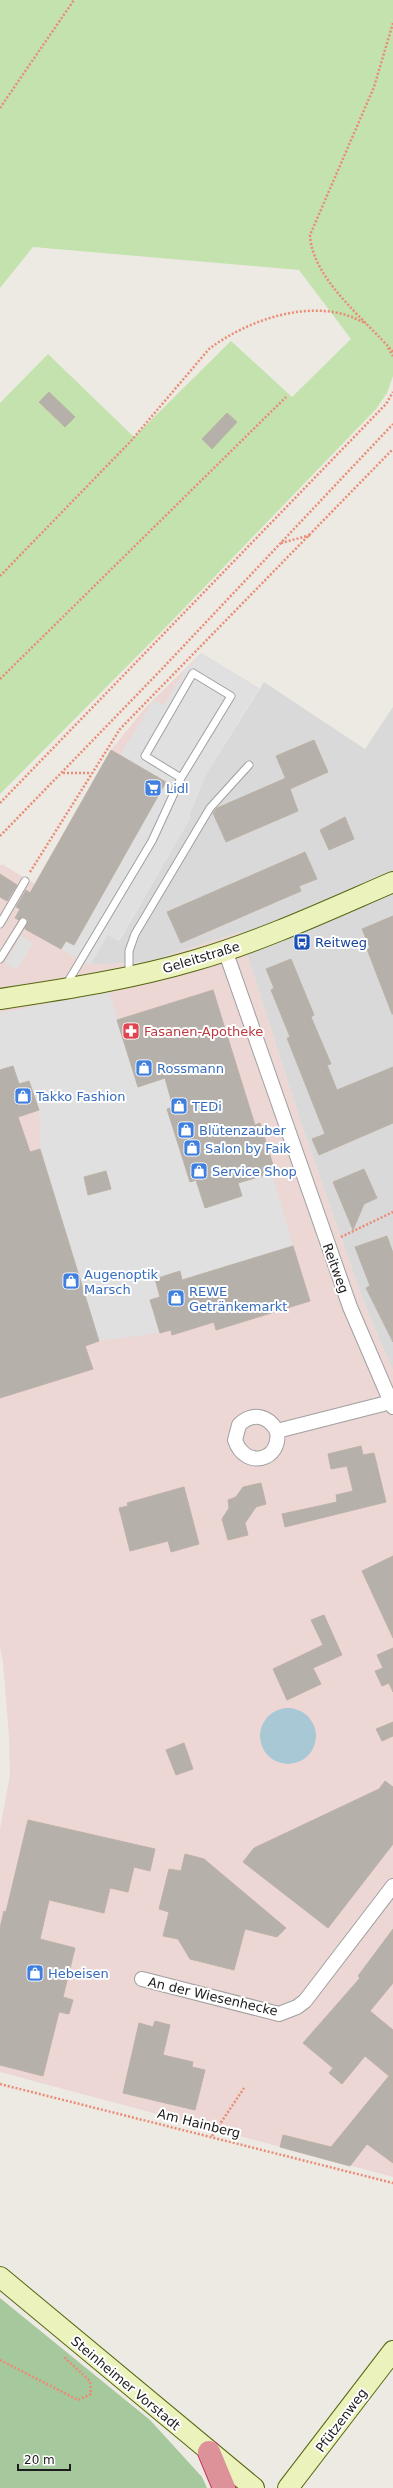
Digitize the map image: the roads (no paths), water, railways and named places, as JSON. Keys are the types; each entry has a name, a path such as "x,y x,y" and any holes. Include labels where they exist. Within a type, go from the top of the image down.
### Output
{"highway":[{"path":"209,2452 224,2488"}],"main road":[{"name":"Geleitstraße","path":"0,999 64,989 171,967 225,950 300,923 393,882"},
{"name":"Steinheimer Vorstadt","path":"0,2277 254,2488"},
{"name":"Pfützenweg","path":"288,2488 393,2351"}],"street":[{"name":"Reitweg","path":"225,950 350,1307 392,1405 277,1431"},
{"name":"An der Wiesenhecke","path":"142,1979 279,2014 286,2012 305,2001 393,1886"}],"lane":[{"path":"64,989 152,841 181,778 231,696 194,673 145,756 181,778"},
{"path":"129,976 129,951 135,934 210,808 249,765"},
{"path":"0,924 25,881"},
{"path":"0,959 22,922"}],"water":[{"path":"282,1708 294,1708 304,1712 312,1720 316,1730 316,1742 312,1752 304,1760 294,1764 282,1764 272,1760 264,1752 260,1742 260,1730 264,1720 272,1712"}],"place":[{"name":"Lidl","path":"153,788"},
{"name":"Reitweg","path":"302,942"},
{"name":"Fasanen-Apotheke","path":"131,1031"},
{"name":"Rossmann","path":"144,1068"},
{"name":"Takko Fashion","path":"23,1096"},
{"name":"TEDi","path":"179,1106"},
{"name":"Blütenzauber","path":"186,1130"},
{"name":"Salon by Faik","path":"192,1148"},
{"name":"Service Shop","path":"199,1171"},
{"name":"Augenoptik Marsch","path":"71,1281"},
{"name":"REWE Getränkemarkt","path":"176,1298"},
{"name":"Hebeisen","path":"35,1973"}]}
